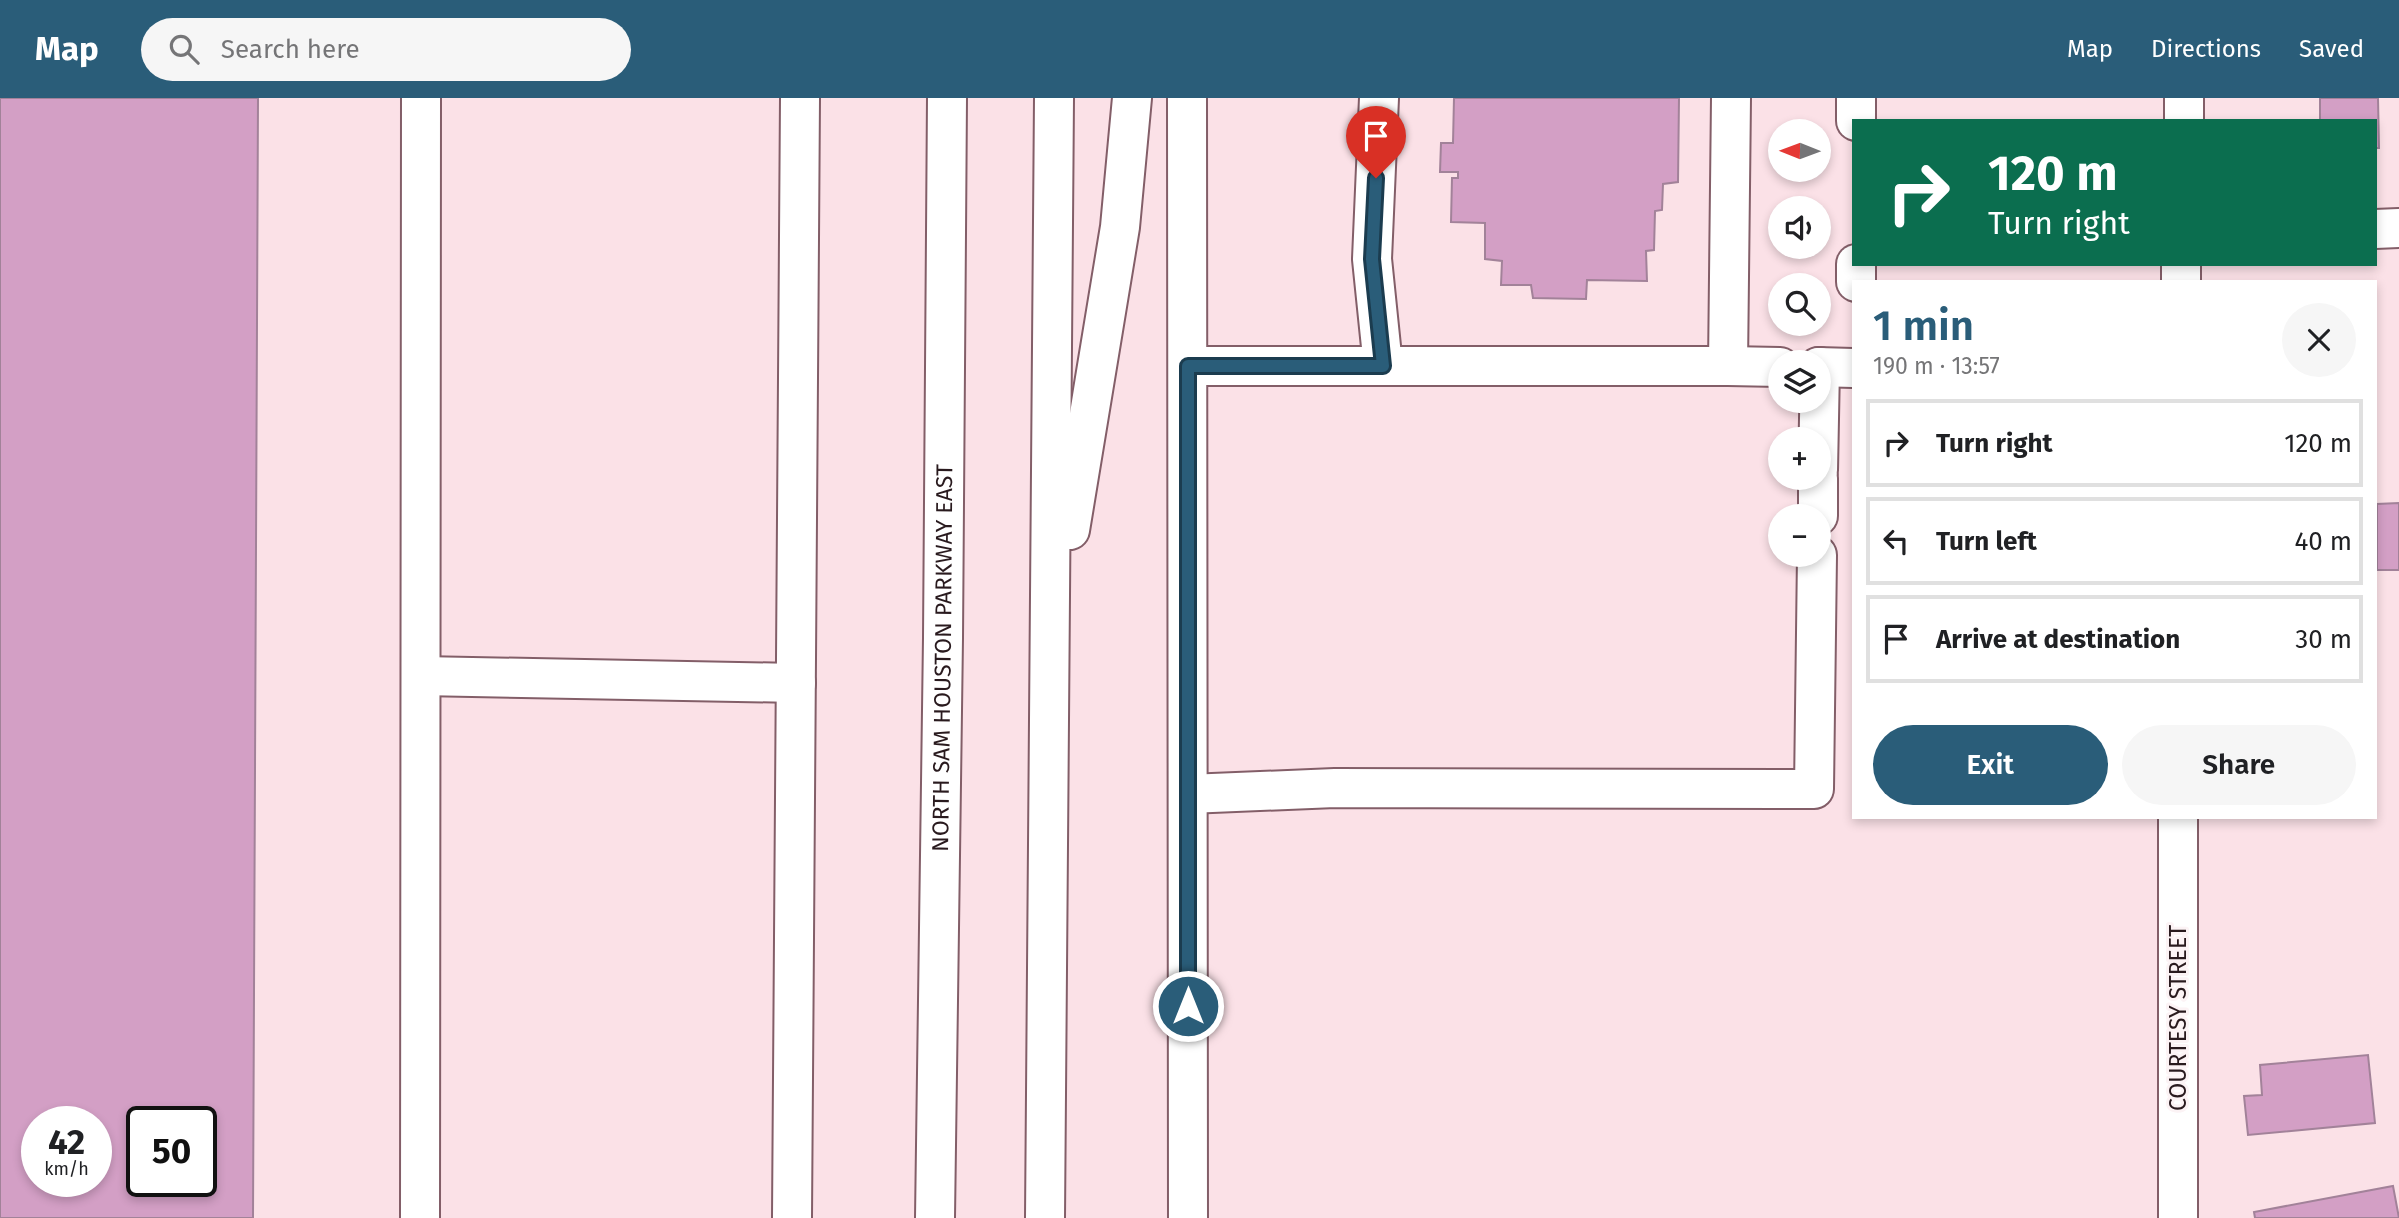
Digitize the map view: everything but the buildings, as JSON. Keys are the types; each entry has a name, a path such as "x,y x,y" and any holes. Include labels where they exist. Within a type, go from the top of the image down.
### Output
{"main road":[{"path":"421,98 421,1218"},
{"path":"792,1218 800,98"},
{"path":"928,98 943,638"},
{"name":"NORTH SAM HOUSTON PARKWAY EAST","path":"935,1218 947,98"},
{"path":"1045,1218 1054,98"},
{"path":"1050,649 1120,227 1132,98"},
{"path":"1187,98 1188,1218"},
{"path":"1379,98 1372,259 1383,366"},
{"path":"1728,366 1731,98"},
{"path":"1856,98 1856,119"},
{"path":"2184,98 2184,119"},
{"path":"2377,229 2399,228"},
{"path":"1188,366 1768,366"},
{"path":"1188,794 1335,788 1814,789 1817,567"},
{"path":"421,676 796,682"},
{"name":"COURTESY STREET","path":"2178,819 2178,1218"}],"route":[{"path":"1188,1006 1188,366 1383,366 1372,259 1376,178"}]}
